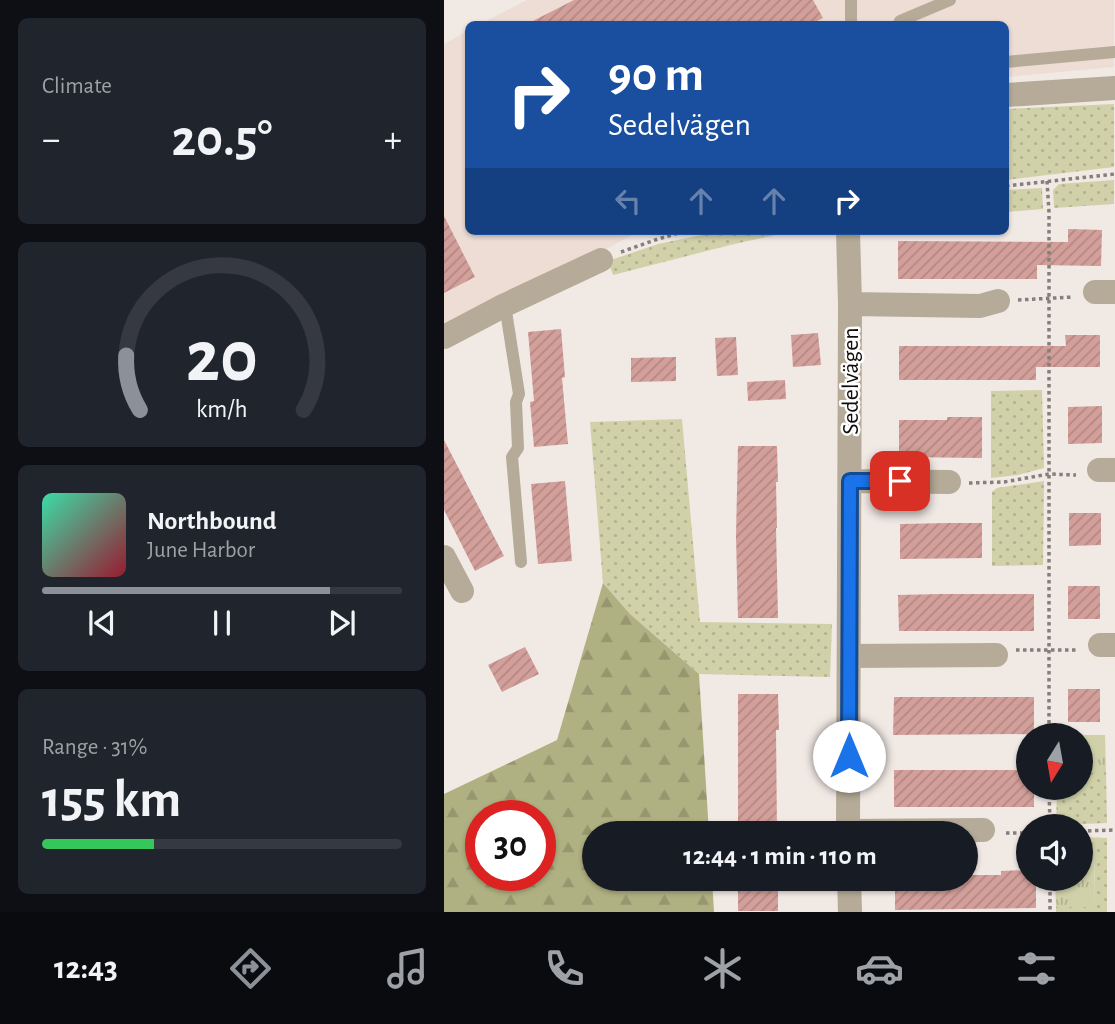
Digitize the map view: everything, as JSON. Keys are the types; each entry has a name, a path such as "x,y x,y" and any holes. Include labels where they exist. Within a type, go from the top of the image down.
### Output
{"street":[{"path":"1009,95 1114,88"},
{"path":"848,235 850,304"},
{"path":"444,337 601,260"},
{"name":"Sedelvägen","path":"848,821 850,304 980,306 998,301"},
{"path":"850,481 949,482"},
{"path":"444,557 462,591"},
{"path":"849,656 991,655"},
{"name":"Sedelvägen","path":"978,830 983,830"},
{"path":"849,891 850,912"}],"lane":[{"path":"851,0 851,21"},
{"path":"900,21 950,0"},
{"path":"1009,62 1114,52"},
{"path":"505,305 519,394 516,402 518,448 512,457 521,562"}],"path":[{"path":"1009,186 1114,174"},
{"path":"1047,181 1049,723"},
{"path":"601,260 672,235"},
{"path":"998,301 1085,296 1105,292"},
{"path":"949,482 1004,482 1049,474 1087,475 1106,470"},
{"path":"991,655 1003,650 1096,650 1108,645"},
{"path":"1093,831 1114,830"},
{"path":"1050,891 1050,912"}],"shaded area":[{"path":"527,0 1114,0 1114,67 1009,77 1009,21 486,21"},
{"path":"465,33 465,235 632,235 444,336 444,44"}],"green space":[{"path":"1114,104 1114,167 1009,180 1009,109"},
{"path":"1114,180 1114,204 1054,208 1053,190 1059,184"},
{"path":"1042,188 1043,209 1009,212 1009,190"},
{"path":"702,235 776,235 613,275 608,261 658,244"},
{"path":"1042,390 1044,468 991,478 991,391"},
{"path":"682,419 700,622 832,624 830,677 699,674 630,614 603,583 590,422"},
{"path":"1044,481 1043,565 992,566 992,492 997,488"},
{"path":"603,583 630,614 699,674 708,821 582,821 582,891 713,891 714,912 444,912 444,794 557,740"},
{"path":"1093,735 1105,735 1106,771 1093,771"},
{"path":"1093,771 1106,771 1107,823 1093,824 1093,814 1056,814 1057,800 1093,800"},
{"path":"1093,837 1107,838 1107,912 1056,912 1056,907 1095,907"},
{"path":"1094,846 1095,907 1056,907 1055,891 1093,891"}],"building":[{"path":"574,0 813,0 823,18 817,21 533,21"},
{"path":"444,216 475,277 444,293"},
{"path":"1068,229 1102,230 1101,266 1037,265 1037,279 898,279 898,241 1068,242"},
{"path":"561,329 568,444 534,447 530,402 534,401 528,332"},
{"path":"818,333 821,365 793,367 791,335"},
{"path":"1065,335 1100,335 1100,367 1036,367 1036,380 899,380 899,346 1066,346"},
{"path":"736,337 738,375 717,376 715,338"},
{"path":"676,357 676,381 631,382 631,358"},
{"path":"785,380 786,399 748,401 747,382"},
{"path":"1102,406 1102,443 1068,444 1068,407"},
{"path":"947,417 982,417 982,458 899,457 899,420 947,420"},
{"path":"444,440 504,556 475,571 444,510"},
{"path":"738,446 777,446 778,618 738,618"},
{"path":"565,481 572,561 538,564 531,484"},
{"path":"1069,513 1101,513 1101,545 1069,546"},
{"path":"982,523 982,558 900,559 900,524"},
{"path":"1068,586 1100,586 1100,619 1068,619"},
{"path":"1034,594 1034,631 899,631 898,595"},
{"path":"525,647 539,674 502,692 488,665"},
{"path":"1068,689 1100,689 1100,722 1068,722"},
{"path":"738,694 778,694 777,821 738,821"},
{"path":"894,697 1034,697 1034,723 1016,723 1016,734 893,735"},
{"path":"894,770 1016,770 1016,800 1034,800 1034,807 894,807"},
{"path":"1016,870 1016,891 1036,891 1036,908 895,910 895,891 978,891 978,875 1001,875 1001,871"},
{"path":"738,891 778,891 778,911 738,911"}],"route":[{"path":"849,756 850,481 900,481"}]}
